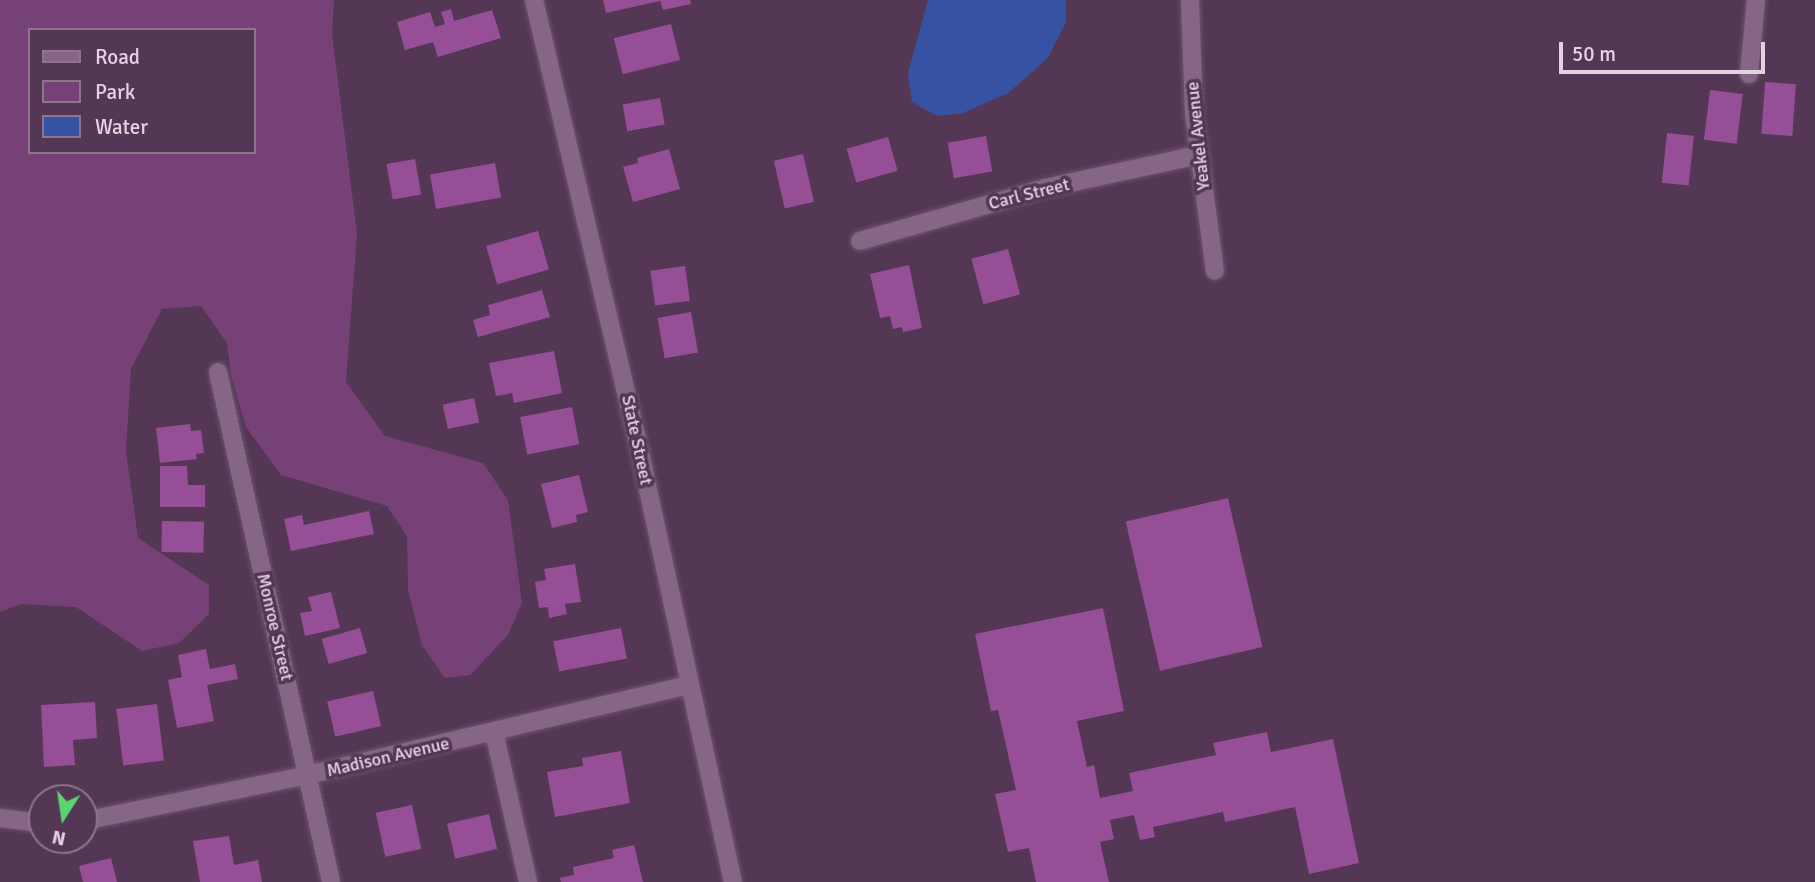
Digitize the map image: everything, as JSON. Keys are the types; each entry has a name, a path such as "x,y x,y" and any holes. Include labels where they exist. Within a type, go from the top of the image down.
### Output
{"street":[{"name":"State Street","path":"534,0 573,156 733,882"},
{"name":"Yeakel Avenue","path":"1190,0 1189,32 1199,155 1215,271"},
{"path":"1749,74 1756,0"},
{"name":"Carl Street","path":"860,241 1046,188 1199,155"},
{"name":"Monroe Street","path":"218,372 331,882"},
{"name":"Madison Avenue","path":"98,818 308,775 691,685"},
{"path":"494,732 528,882"},
{"path":"0,818 28,821"}],"green space":[{"path":"0,0 334,0 332,34 357,233 346,382 385,436 483,463 508,500 522,603 508,635 470,675 445,678 422,645 408,590 407,536 387,506 281,475 246,427 231,375 227,343 201,306 162,309 131,369 126,451 138,538 209,585 209,614 179,643 142,651 76,607 21,604 0,612"}],"water":[{"path":"928,0 1066,0 1066,22 1047,59 1008,93 963,113 937,116 912,102 908,73"}],"building":[{"path":"603,0 660,0 660,1 606,13"},
{"path":"660,0 690,0 691,4 663,10"},
{"path":"451,9 454,21 492,10 501,38 438,57 433,42 405,50 397,22 430,12 435,27 445,24 441,12"},
{"path":"671,24 680,60 623,74 614,38"},
{"path":"1765,82 1796,84 1792,136 1761,134"},
{"path":"1710,90 1743,94 1737,144 1704,140"},
{"path":"660,98 665,125 627,131 623,105"},
{"path":"1667,133 1694,136 1689,186 1662,183"},
{"path":"986,136 992,171 954,178 948,143"},
{"path":"888,137 898,171 856,182 847,149"},
{"path":"669,149 680,189 633,202 623,167 638,163 637,158"},
{"path":"803,154 814,202 785,208 774,161"},
{"path":"415,159 421,194 393,199 386,164"},
{"path":"495,163 501,197 436,209 430,174"},
{"path":"538,231 549,269 497,284 486,246"},
{"path":"1008,249 1020,294 983,304 971,259"},
{"path":"909,265 922,328 903,332 902,327 893,329 890,316 880,318 870,274"},
{"path":"685,266 690,301 655,306 650,271"},
{"path":"542,290 550,317 478,337 473,320 490,315 488,305"},
{"path":"691,312 698,352 665,358 658,318"},
{"path":"554,351 562,393 514,403 512,393 496,396 489,363"},
{"path":"474,398 479,422 448,429 443,405"},
{"path":"572,407 579,444 527,454 520,417"},
{"path":"190,424 191,431 201,430 204,453 196,454 197,459 160,463 156,428"},
{"path":"160,466 187,466 188,485 205,485 205,507 160,507"},
{"path":"579,475 588,512 576,515 577,522 552,528 541,484"},
{"path":"1228,498 1262,647 1160,671 1126,522"},
{"path":"369,511 374,534 291,551 284,519 302,515 304,525"},
{"path":"162,521 204,522 203,553 161,552"},
{"path":"575,564 581,602 565,604 567,614 549,618 548,607 539,608 535,582 546,580 544,569"},
{"path":"331,592 340,628 305,636 300,613 312,611 308,597"},
{"path":"1103,608 1124,711 1077,721 1087,767 1094,765 1100,798 1133,791 1129,773 1216,755 1213,743 1267,732 1271,752 1333,739 1359,863 1309,874 1295,807 1225,822 1223,812 1153,827 1155,837 1140,840 1134,815 1110,820 1114,839 1100,842 1109,882 1036,882 1029,848 1008,852 995,794 1016,790 998,710 991,711 975,634"},
{"path":"360,628 367,653 329,664 322,639"},
{"path":"621,628 627,658 559,672 553,641"},
{"path":"206,649 210,669 235,664 238,679 207,685 214,721 177,728 168,680 182,677 178,655"},
{"path":"373,691 381,726 335,737 327,702"},
{"path":"95,702 97,738 73,740 75,765 44,767 41,705"},
{"path":"157,704 164,761 123,766 116,709"},
{"path":"621,751 630,803 555,817 547,772 583,766 582,758"},
{"path":"412,805 421,849 385,857 376,813"},
{"path":"489,814 497,849 455,859 447,824"},
{"path":"229,836 234,865 258,860 262,882 200,882 193,841"},
{"path":"634,845 643,882 561,882 560,878 574,875 573,867 614,858 612,850"},
{"path":"111,858 117,882 83,882 79,866"}]}
